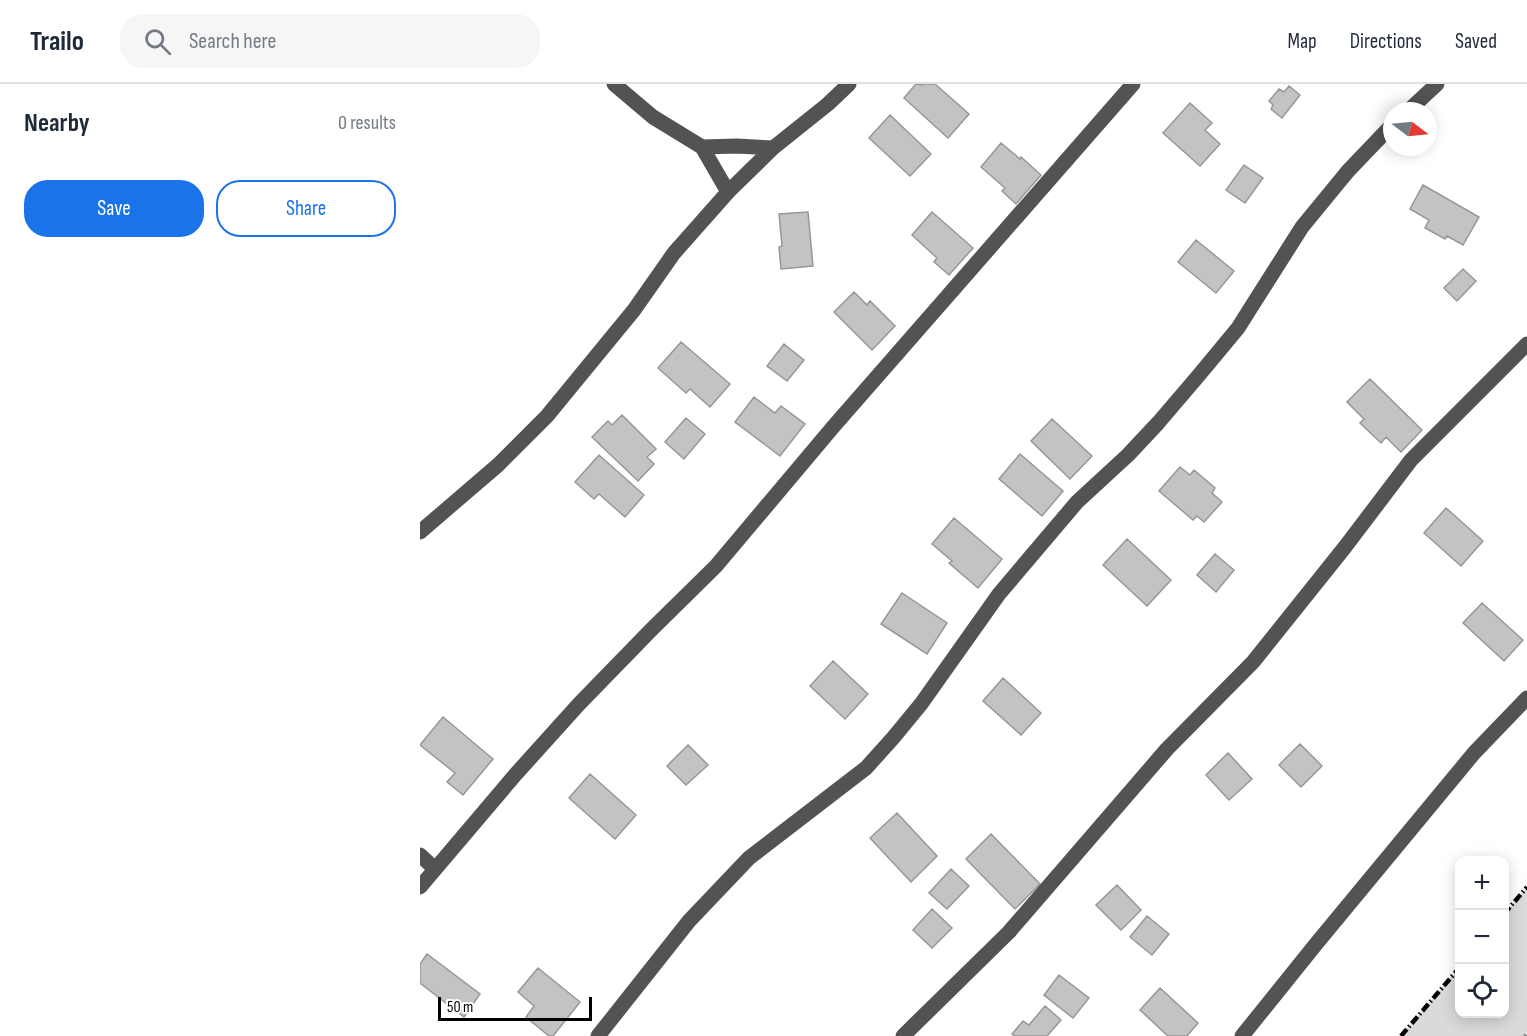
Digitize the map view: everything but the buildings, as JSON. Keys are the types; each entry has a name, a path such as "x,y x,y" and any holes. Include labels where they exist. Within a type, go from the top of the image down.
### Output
{"street":[{"path":"614,84 653,117 702,147 728,192"},
{"path":"420,532 498,465 547,416 634,310 674,252 728,192 773,148 849,84"},
{"path":"420,887 579,704 716,566 833,428 1133,84"},
{"path":"1418,102 1437,84"},
{"path":"598,1036 689,921 749,858 866,768 893,738 921,704 999,594 1077,502 1128,455 1158,423 1238,328 1302,227 1348,171 1383,134"},
{"path":"702,147 773,148"},
{"path":"903,1036 1009,932 1167,749 1253,662 1411,460 1527,344"},
{"path":"1242,1036 1474,753 1527,698"},
{"path":"420,855 435,869"}],"shaded area":[{"path":"1527,887 1527,1036 1401,1036 1455,972 1455,1018 1509,1018 1509,909"}],"railway":[{"path":"1507,910 1527,887"},
{"path":"1401,1036 1455,973"}]}
